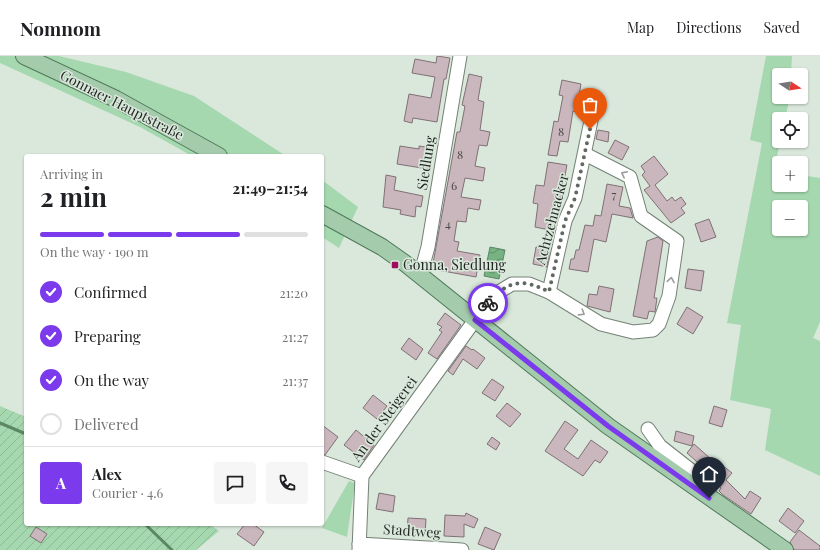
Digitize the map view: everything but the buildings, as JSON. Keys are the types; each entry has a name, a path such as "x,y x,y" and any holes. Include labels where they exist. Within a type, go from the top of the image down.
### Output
{"main road":[{"name":"Gonnaer Hauptstraße","path":"24,56 127,105 215,154"},
{"path":"324,215 382,247 417,273 608,426 785,550"}],"street":[{"name":"Siedlung","path":"417,273 423,265 428,246 460,56"},
{"name":"Achtzehnacker","path":"549,292 565,221 575,198 585,154 592,116 589,112"},
{"path":"475,320 497,293 512,284 529,284 549,292 601,324 633,332 653,330 659,324 669,296 677,241 641,216 630,177 585,154"},
{"name":"An der Steigerei","path":"359,547 362,476 475,320"},
{"path":"648,429 660,446 702,479 709,488 709,498"},
{"path":"324,463 362,476"},
{"name":"Stadtweg","path":"359,547 462,550"}],"shaded area":[{"path":"0,56 59,56 126,72 194,96 283,154 188,154 140,127 0,63"},
{"path":"766,56 792,56 791,68 772,68 772,104 788,104 787,112 772,112 772,148 779,148 777,156 772,156 772,192 808,192 808,176 820,178 820,322 813,338 820,341 820,476 765,450 771,409 730,400 741,325 727,323 762,143 750,140"},
{"path":"324,182 358,207 339,248 324,238"},
{"path":"0,406 24,416 24,526 212,526 219,531 196,550 0,550"},
{"path":"349,481 355,483 347,537 322,528"}],"water":[{"path":"490,247 505,250 499,279 484,276"}],"waterway":[{"path":"0,423 24,433"},
{"path":"147,526 172,550"}],"way so far":[{"path":"488,303 497,293 506,286 512,284 529,284 540,287 549,292 565,221 575,198 590,129"}],"place":[{"name":"Gonna, Siedlung","path":"395,265"}],"route":[{"path":"488,303 475,320 608,426 709,498"}]}
